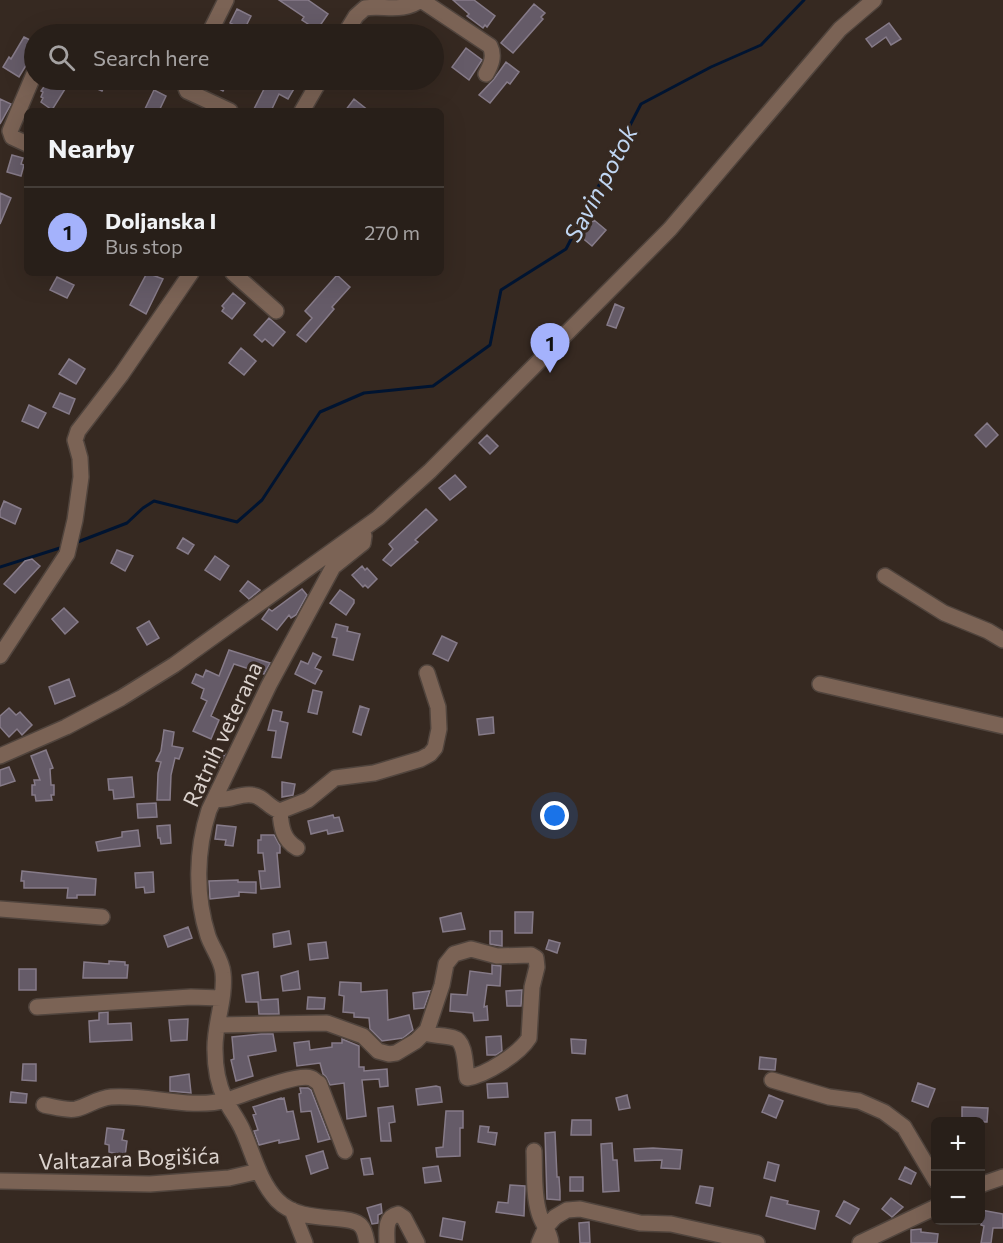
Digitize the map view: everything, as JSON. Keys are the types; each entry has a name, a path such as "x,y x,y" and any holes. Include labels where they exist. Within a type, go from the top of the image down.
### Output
{"street":[{"path":"214,24 226,0"},
{"path":"351,24 363,4 402,8 420,0 490,46 492,63 486,74"},
{"path":"0,756 66,727 174,665 378,518 430,471 663,237 840,29 874,0"},
{"path":"24,143 12,137 10,131 27,90"},
{"path":"188,90 224,108"},
{"path":"304,108 314,90"},
{"path":"0,656 68,548 81,477 76,435 121,375 189,276"},
{"path":"236,276 276,311"},
{"name":"Ratnih veterana","path":"305,1243 292,1210 279,1202 259,1171 242,1129 225,1100 218,1079 214,1048 223,971 205,924 198,886 204,826 215,799 269,685 333,567 363,543 362,530"},
{"path":"885,576 944,613 988,631 1003,640"},
{"path":"280,811 308,800 334,778 374,773 422,759 430,754 435,748 439,729 438,707 427,673"},
{"path":"820,684 1003,726"},
{"path":"215,799 228,800 253,795 280,811 284,835 291,845 297,848"},
{"path":"0,909 102,917"},
{"path":"218,1025 327,1023 363,1036 378,1051 389,1054 409,1046 424,1033 442,985 446,964 454,954 471,949 497,956 531,955 536,958 529,1038 497,1066 485,1074 467,1078 462,1046 459,1041 424,1033"},
{"path":"37,1007 191,997 221,998"},
{"path":"45,1105 75,1109 111,1097 199,1103 225,1100 286,1081 311,1078 319,1083 345,1151"},
{"path":"772,1080 829,1097 859,1101 884,1112 904,1127 931,1173"},
{"path":"534,1151 535,1196 539,1215 549,1233 551,1243"},
{"name":"Valtazara Bogišića","path":"0,1181 150,1184 236,1177 259,1171"},
{"path":"985,1184 1003,1177"},
{"path":"539,1243 546,1227 555,1216 562,1212 580,1209 640,1223 671,1224 757,1243"},
{"path":"292,1210 309,1217 355,1221 363,1227 367,1243"},
{"path":"860,1243 876,1240 931,1210"},
{"path":"387,1243 388,1221 392,1216 398,1214 404,1218 417,1243"}],"building":[{"path":"279,0 308,0 328,14 321,24 308,24 302,20 304,17"},
{"path":"453,0 474,0 495,16 487,27 485,25 483,28 467,16 469,14"},
{"path":"534,4 545,13 541,17 543,19 513,53 501,43"},
{"path":"237,9 251,16 247,24 230,23"},
{"path":"889,23 901,39 891,45 886,37 872,47 866,39"},
{"path":"24,37 24,69 19,77 3,67 9,57 11,59"},
{"path":"466,48 482,60 469,80 452,67"},
{"path":"506,62 519,72 510,84 507,82 490,103 479,95"},
{"path":"64,90 53,108 41,102 43,92 41,91"},
{"path":"154,90 166,96 160,108 145,108"},
{"path":"264,90 293,90 288,99 279,94 272,108 254,108"},
{"path":"0,99 11,104 0,124"},
{"path":"354,99 365,108 347,108"},
{"path":"12,155 23,158 21,176 7,172"},
{"path":"0,193 11,198 0,224"},
{"path":"594,220 606,230 592,246 580,236"},
{"path":"145,276 163,279 146,314 130,305"},
{"path":"336,276 350,287 306,342 297,335 312,318 305,311"},
{"path":"57,277 74,285 67,298 50,290"},
{"path":"233,293 245,303 232,319 222,311 224,308 222,306"},
{"path":"615,304 624,308 616,328 607,325"},
{"path":"269,318 285,332 273,346 265,339 262,342 254,335"},
{"path":"241,348 256,361 244,375 229,363"},
{"path":"69,359 85,369 76,384 59,374"},
{"path":"60,393 75,399 69,414 53,407"},
{"path":"29,405 46,413 38,428 22,421"},
{"path":"987,423 998,435 986,447 975,435"},
{"path":"487,435 498,446 490,454 479,443"},
{"path":"455,475 466,487 450,500 439,488"},
{"path":"4,501 21,509 15,524 0,517"},
{"path":"426,509 437,520 415,540 418,542 391,566 383,560 393,549 389,544"},
{"path":"183,538 194,545 188,554 177,548"},
{"path":"117,550 133,556 125,571 111,563"},
{"path":"215,556 229,566 220,580 205,570"},
{"path":"32,559 40,566 15,593 4,584 25,561"},
{"path":"362,566 377,579 368,588 365,585 363,587 352,575"},
{"path":"248,581 260,590 249,599 240,591"},
{"path":"302,589 307,595 296,615 291,618 289,615 277,630 262,619 269,609 272,611"},
{"path":"340,590 354,600 346,615 330,603"},
{"path":"64,608 78,622 65,634 52,619"},
{"path":"149,621 159,638 147,645 137,628"},
{"path":"336,624 348,627 347,631 360,634 353,660 333,655 337,638 332,637"},
{"path":"442,636 457,643 448,661 433,654"},
{"path":"229,650 270,663 264,674 234,664 211,716 219,720 211,739 193,731 207,701 201,698 204,689 192,683 196,674 203,677 206,670 219,676"},
{"path":"313,653 321,657 315,668 322,671 315,684 295,674 301,661 308,664"},
{"path":"69,679 75,696 55,704 49,687"},
{"path":"313,690 322,692 317,714 308,712"},
{"path":"360,706 369,709 361,735 353,732"},
{"path":"9,708 16,715 20,712 32,725 22,735 17,729 9,737 0,727 0,716"},
{"path":"273,710 282,712 280,721 288,723 281,758 272,757 276,731 268,730"},
{"path":"493,717 494,733 479,735 477,719"},
{"path":"164,730 174,732 172,746 183,748 179,759 175,758 171,775 170,800 157,800 158,773 161,762 156,761 161,751"},
{"path":"46,750 53,768 50,769 54,795 51,795 52,800 36,801 35,795 32,795 32,785 35,785 34,780 40,780 31,756"},
{"path":"212,751 225,754 219,766 208,764"},
{"path":"9,767 15,781 0,786 0,770"},
{"path":"132,777 134,797 114,799 113,790 109,790 108,779"},
{"path":"282,782 295,784 293,795 282,797"},
{"path":"156,803 157,817 138,818 137,804"},
{"path":"333,815 334,818 339,817 343,831 328,834 327,830 311,834 308,821"},
{"path":"170,825 171,843 161,844 157,826"},
{"path":"217,825 236,827 233,846 225,845 226,840 215,839"},
{"path":"138,830 140,846 98,851 96,842 122,837 122,832"},
{"path":"261,835 274,835 280,846 280,853 277,853 280,887 261,889 259,871 265,871 263,853 258,853 258,840 261,840"},
{"path":"22,871 96,879 95,895 77,895 77,898 67,898 68,888 24,888 24,881 21,881"},
{"path":"153,872 154,892 145,893 144,887 136,888 135,873"},
{"path":"238,880 238,882 256,882 256,893 239,892 239,896 210,899 209,881"},
{"path":"515,912 533,912 532,933 515,933"},
{"path":"461,913 465,929 443,932 440,918"},
{"path":"188,927 192,938 168,947 164,936"},
{"path":"289,931 291,944 274,947 273,934"},
{"path":"490,931 502,931 502,946 490,944"},
{"path":"549,940 560,943 557,953 546,949"},
{"path":"326,942 328,958 310,960 308,944"},
{"path":"109,961 125,962 125,965 128,965 127,978 83,978 84,962 109,964"},
{"path":"492,965 501,966 500,986 487,985 484,1007 487,1006 488,1020 474,1021 473,1013 450,1011 451,994 467,995 470,971 492,974"},
{"path":"19,969 36,969 36,990 19,990"},
{"path":"298,971 300,989 283,991 281,976"},
{"path":"258,972 261,1000 278,999 279,1014 259,1014 258,1002 246,1002 242,975"},
{"path":"340,982 361,983 361,992 387,990 388,1020 409,1015 413,1030 403,1038 382,1041 370,1029 369,1018 354,1017 354,1013 343,1012 344,996 339,995"},
{"path":"522,990 521,1006 507,1006 506,991"},
{"path":"430,991 424,1008 414,1009 413,993"},
{"path":"308,997 325,998 324,1009 307,1009"},
{"path":"108,1012 108,1024 131,1023 132,1040 90,1042 89,1021 99,1020 99,1013"},
{"path":"188,1019 187,1040 171,1041 169,1020"},
{"path":"273,1034 276,1051 248,1056 253,1076 236,1081 231,1060 234,1059 232,1037"},
{"path":"501,1036 502,1051 496,1055 487,1055 486,1037"},
{"path":"342,1039 359,1046 359,1067 364,1067 364,1071 387,1069 388,1086 380,1087 379,1079 362,1080 366,1116 347,1119 344,1083 330,1085 323,1074 320,1063 297,1066 294,1043 309,1041 310,1050 332,1047 332,1043 342,1043"},
{"path":"571,1039 586,1040 585,1054 572,1053"},
{"path":"760,1057 776,1059 775,1070 759,1069"},
{"path":"23,1064 36,1064 36,1081 22,1080"},
{"path":"189,1074 191,1093 170,1091 170,1077"},
{"path":"507,1083 508,1097 488,1098 487,1084"},
{"path":"918,1083 935,1089 928,1107 912,1101"},
{"path":"440,1087 442,1102 418,1105 416,1089"},
{"path":"300,1088 311,1090 330,1139 318,1142 311,1111 301,1112"},
{"path":"11,1092 27,1094 26,1103 10,1102"},
{"path":"627,1095 630,1108 619,1110 616,1098"},
{"path":"769,1095 783,1101 776,1118 762,1112"},
{"path":"284,1098 287,1112 293,1111 299,1139 279,1143 279,1140 259,1145 254,1131 258,1130 253,1107"},
{"path":"393,1106 395,1122 389,1123 391,1141 381,1141 378,1108"},
{"path":"962,1107 988,1108 987,1122 985,1122 985,1117 962,1117"},
{"path":"446,1111 463,1111 463,1128 460,1128 460,1156 437,1157 436,1148 443,1147"},
{"path":"572,1120 591,1120 591,1135 571,1135"},
{"path":"480,1126 489,1127 488,1132 497,1133 495,1145 478,1142"},
{"path":"107,1128 124,1130 122,1140 127,1141 125,1156 109,1152 109,1145 105,1144"},
{"path":"555,1132 560,1200 547,1199 545,1133"},
{"path":"612,1143 613,1160 617,1160 619,1191 603,1192 601,1144"},
{"path":"634,1149 682,1150 680,1169 661,1168 662,1160 635,1161"},
{"path":"323,1151 328,1168 311,1174 306,1156"},
{"path":"370,1158 373,1174 364,1175 361,1159"},
{"path":"768,1162 779,1165 775,1181 764,1178"},
{"path":"438,1166 441,1181 425,1183 423,1168"},
{"path":"905,1167 916,1173 911,1184 899,1179"},
{"path":"570,1177 583,1177 583,1191 570,1191"},
{"path":"510,1185 525,1186 524,1216 496,1212 498,1202 508,1203"},
{"path":"700,1186 713,1188 710,1206 696,1203"},
{"path":"771,1197 788,1201 787,1204 819,1211 815,1229 766,1216"},
{"path":"891,1198 903,1207 892,1217 882,1209"},
{"path":"844,1201 859,1209 850,1224 836,1216"},
{"path":"381,1204 382,1213 378,1215 378,1223 372,1224 367,1208"},
{"path":"985,1211 1003,1214 1003,1228 993,1228 991,1243 981,1243 984,1226 981,1225 985,1225"},
{"path":"443,1218 465,1222 462,1240 440,1236"},
{"path":"589,1222 590,1243 580,1243 579,1223"},
{"path":"921,1229 921,1232 938,1234 937,1243 911,1243 911,1230"}],"waterway":[{"name":"Savin potok","path":"75,543 127,523 154,501 237,522 262,500 320,412 364,393 433,386 490,345 501,290 566,249 641,104 711,67 761,45 804,0"},
{"name":"Savin potok","path":"0,567 63,547"}],"place":[{"name":"Doljanska I","path":"550,373"}]}
